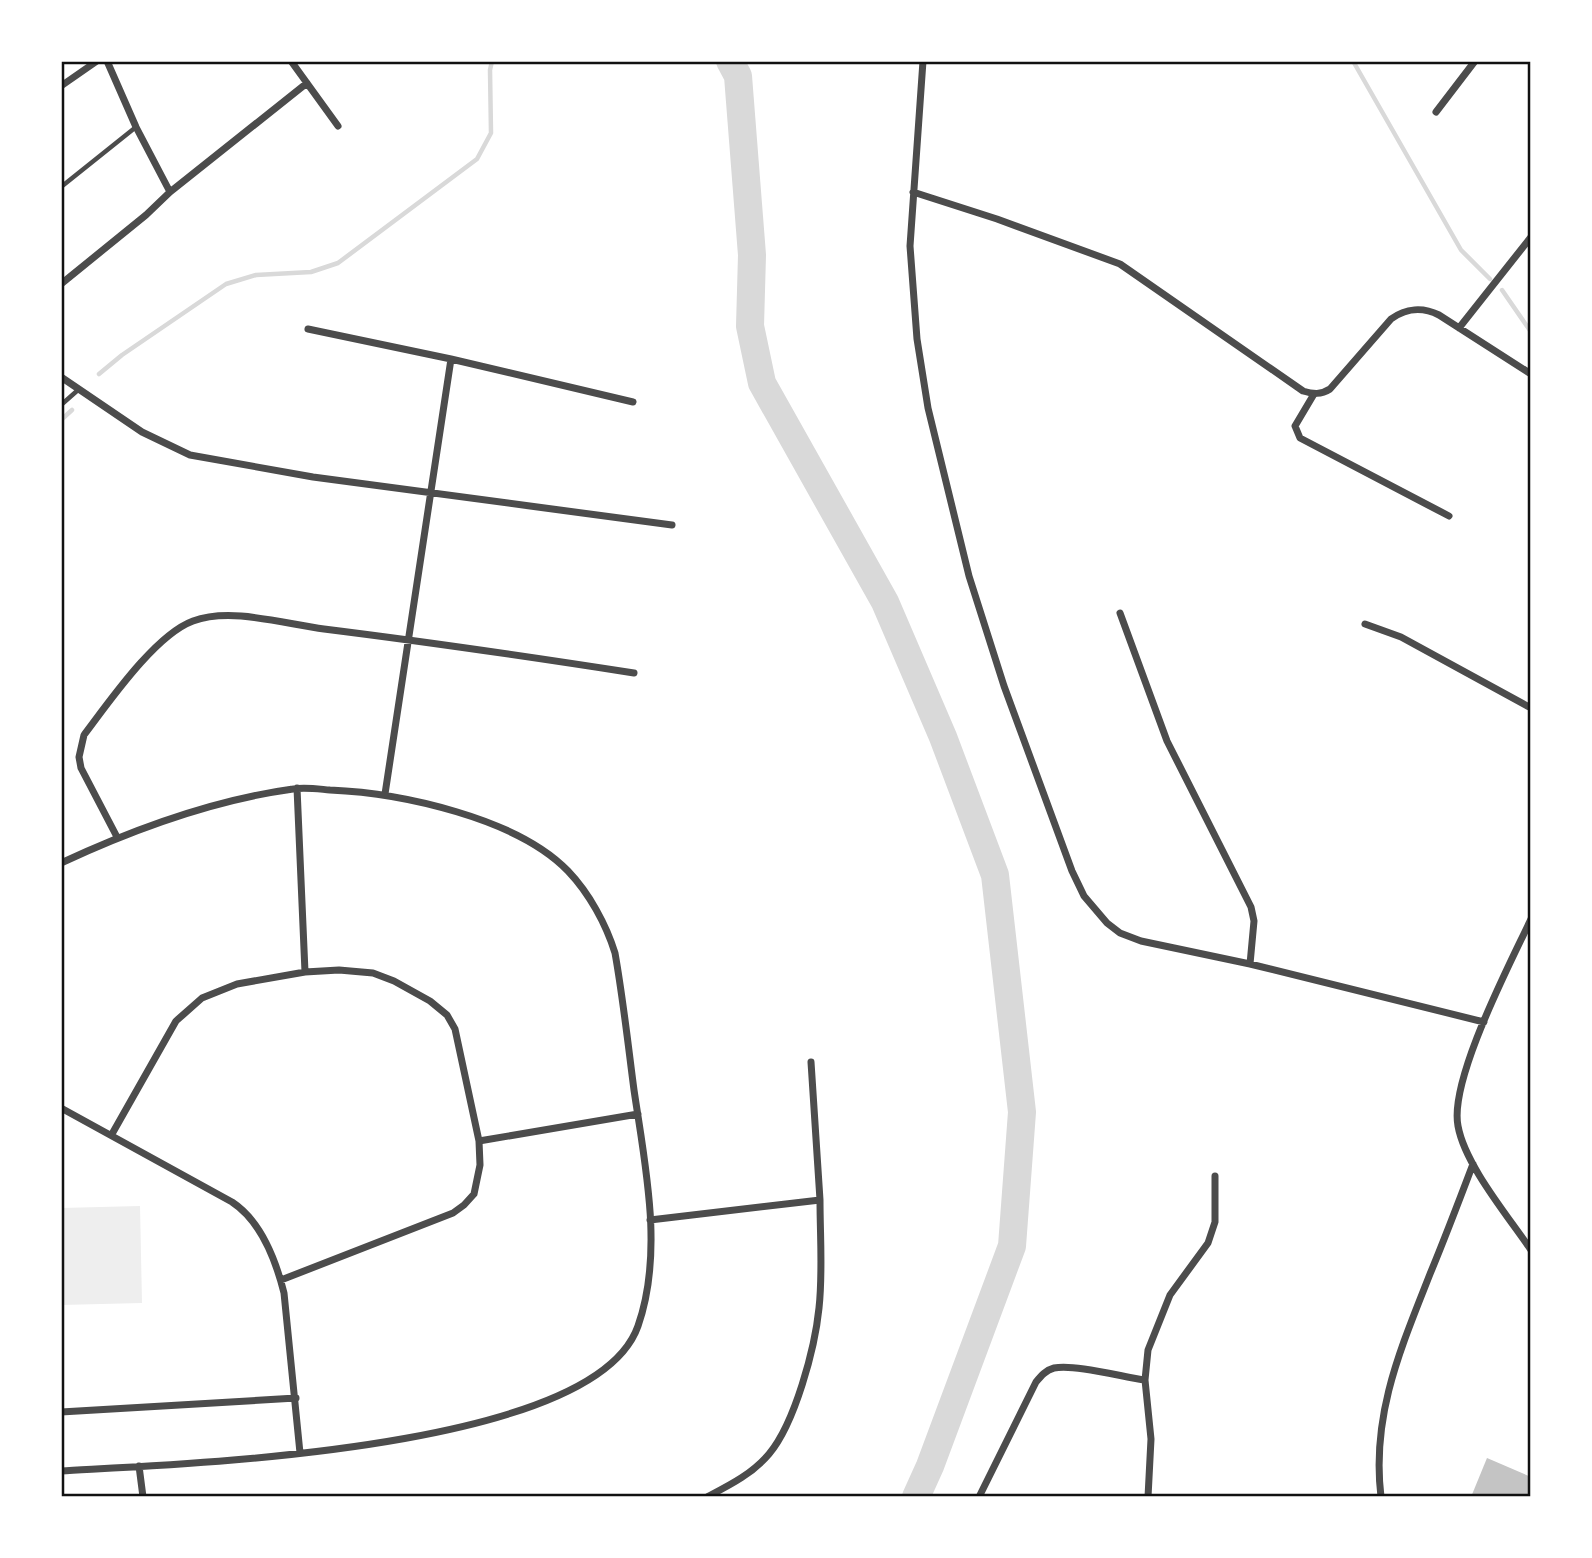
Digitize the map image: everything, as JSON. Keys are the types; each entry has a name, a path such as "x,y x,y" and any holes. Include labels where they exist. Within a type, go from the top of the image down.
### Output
{"street":[{"path":"61,86 97,61"},
{"path":"107,61 136,127 170,192"},
{"path":"291,61 338,126"},
{"path":"923,61 911,259 917,339 928,408 969,576 1004,686 1072,871 1084,896 1120,933 1141,941 1250,964 1484,1022"},
{"path":"1436,112 1475,61"},
{"path":"61,284 131,228 170,192 307,83"},
{"path":"913,192 1120,264 1303,391 1314,394 1330,389 1391,319 1412,310 1430,311 1531,374"},
{"path":"1459,328 1531,237"},
{"path":"308,329 451,359 632,402"},
{"path":"385,794 451,359"},
{"path":"61,377 142,432 190,454 301,475 672,525"},
{"path":"1314,394 1295,426 1300,438 1449,516"},
{"path":"1120,613 1167,741 1251,907 1254,921 1250,964"},
{"path":"117,837 81,768 80,746 84,735 150,653 176,631 192,622 224,616 410,639 634,673"},
{"path":"1365,624 1401,637 1531,708"},
{"path":"297,788 305,972"},
{"path":"61,863 117,837 250,797 297,788 385,794 482,820 534,846 568,871 594,907 610,936 615,953 638,1114 650,1220 650,1262 646,1296 628,1346 594,1378 567,1392 487,1420 389,1441 300,1454 61,1471"},
{"path":"1531,919 1484,1022 1464,1079 1457,1123 1473,1164 1531,1250"},
{"path":"112,1135 176,1021 202,998 237,985 305,972 340,970 373,973 394,981 439,1007 455,1029 480,1141 478,1181 474,1194 453,1213 281,1280"},
{"path":"707,1497 736,1482 770,1453 796,1403 819,1309 820,1200 811,1062"},
{"path":"61,1108 242,1208 256,1224 281,1280 287,1307 300,1454"},
{"path":"480,1141 638,1114"},
{"path":"1381,1497 1381,1429 1387,1391 1402,1342 1473,1164"},
{"path":"1148,1497 1151,1439 1145,1380 1149,1350 1170,1295 1208,1243 1215,1222 1215,1176"},
{"path":"650,1220 820,1200"},
{"path":"979,1497 1036,1382 1045,1372 1055,1368 1074,1369 1145,1380"},
{"path":"61,1412 296,1398"},
{"path":"139,1466 143,1497"}],"lane":[{"path":"61,187 136,127"},
{"path":"61,405 78,390"}],"shaded area":[{"path":"140,1206 142,1303 61,1305 61,1208"}],"building":[{"path":"1487,1458 1531,1477 1531,1497 1471,1497"}],"waterway":[{"path":"99,374 122,355 226,284 256,275 311,272 338,263 477,159 491,133 492,61"},
{"path":"730,61 738,76 752,255 750,326 762,383 885,602 943,737 995,875 1022,1112 1012,1246 916,1497"},
{"path":"1353,61 1461,250 1490,279"},
{"path":"1502,290 1531,332"},
{"path":"61,420 72,410"}]}
